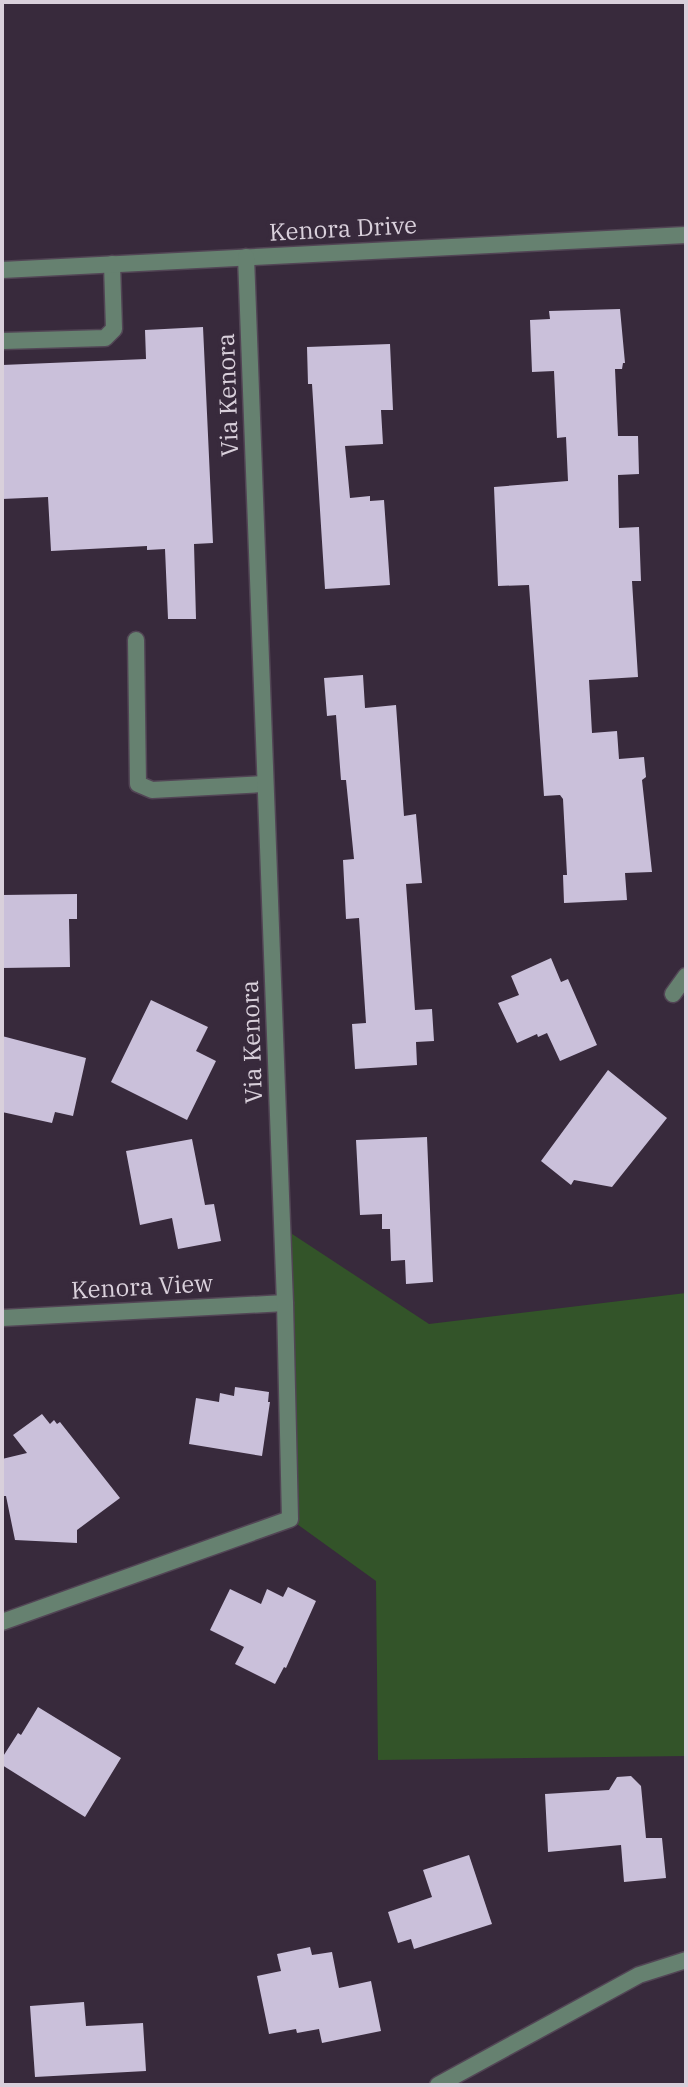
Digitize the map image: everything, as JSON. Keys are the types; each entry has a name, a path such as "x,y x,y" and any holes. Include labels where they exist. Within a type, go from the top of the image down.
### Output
{"street":[{"name":"Kenora Drive","path":"2,270 686,235"},
{"name":"Via Kenora","path":"2,1622 290,1519 285,1303 246,257"},
{"path":"3,341 105,338 114,329 112,264"},
{"path":"136,640 138,784 152,790 265,784"},
{"path":"673,994 686,976"},
{"name":"Kenora View","path":"2,1318 285,1303"},
{"path":"438,2085 639,1975 686,1960"}],"green space":[{"path":"283,1228 429,1324 686,1293 686,1756 378,1760 376,1581 290,1519"}],"building":[{"path":"620,309 625,363 622,369 615,369 618,436 638,436 639,474 618,475 619,528 639,527 641,581 632,581 638,677 589,680 592,733 617,731 619,759 644,757 646,777 642,780 652,872 625,873 627,900 564,903 563,875 567,875 563,799 560,795 544,796 529,585 498,586 494,487 568,481 566,437 557,438 554,371 532,372 530,320 550,319 549,311"},
{"path":"203,327 213,543 194,544 196,619 168,619 165,549 147,550 147,546 51,551 48,497 2,499 2,365 146,359 145,330"},
{"path":"390,344 393,410 381,410 383,444 345,446 350,498 370,496 370,501 384,500 390,585 325,589 307,347"},
{"path":"363,675 365,708 396,705 404,816 416,814 422,883 406,884 415,1010 432,1009 434,1041 416,1042 417,1065 355,1069 352,1024 366,1023 359,918 346,919 343,860 354,859 346,780 341,780 336,715 327,716 324,678"},
{"path":"77,894 77,919 69,919 70,967 2,968 2,895"},
{"path":"551,958 561,982 568,979 597,1045 560,1061 547,1033 517,1043 498,1003 519,995 511,976"},
{"path":"151,1000 208,1027 196,1051 216,1061 187,1120 111,1082"},
{"path":"2,1036 86,1058 73,1116 55,1112 52,1123 2,1112"},
{"path":"608,1070 667,1118 612,1187 574,1180 571,1185 541,1161"},
{"path":"427,1137 433,1282 406,1284 405,1260 391,1261 390,1229 382,1229 382,1214 360,1215 356,1140"},
{"path":"192,1139 205,1205 214,1204 221,1241 178,1249 172,1218 140,1225 126,1151"},
{"path":"235,1387 269,1392 262,1456 189,1444 196,1398 219,1402 220,1393 234,1396"},
{"path":"42,1414 50,1424 54,1420 57,1424 60,1422 120,1498 77,1530 77,1543 15,1540 6,1496 2,1496 2,1459 27,1453 13,1435"},
{"path":"288,1587 316,1601 286,1668 275,1684 235,1664 244,1647 210,1630 230,1589 261,1604 267,1589 283,1597"},
{"path":"38,1707 121,1758 85,1817 2,1765 2,1758"},
{"path":"631,1776 641,1786 646,1838 662,1838 666,1878 624,1882 621,1845 548,1852 545,1794 609,1790 617,1777"},
{"path":"469,1855 492,1924 414,1949 411,1939 398,1943 388,1912 432,1897 423,1870"},
{"path":"310,1947 312,1955 332,1952 339,1988 371,1981 381,2031 322,2043 319,2029 269,2034 257,1976 281,1971 277,1954"},
{"path":"84,2002 86,2026 143,2023 146,2071 35,2077 30,2006"}]}
